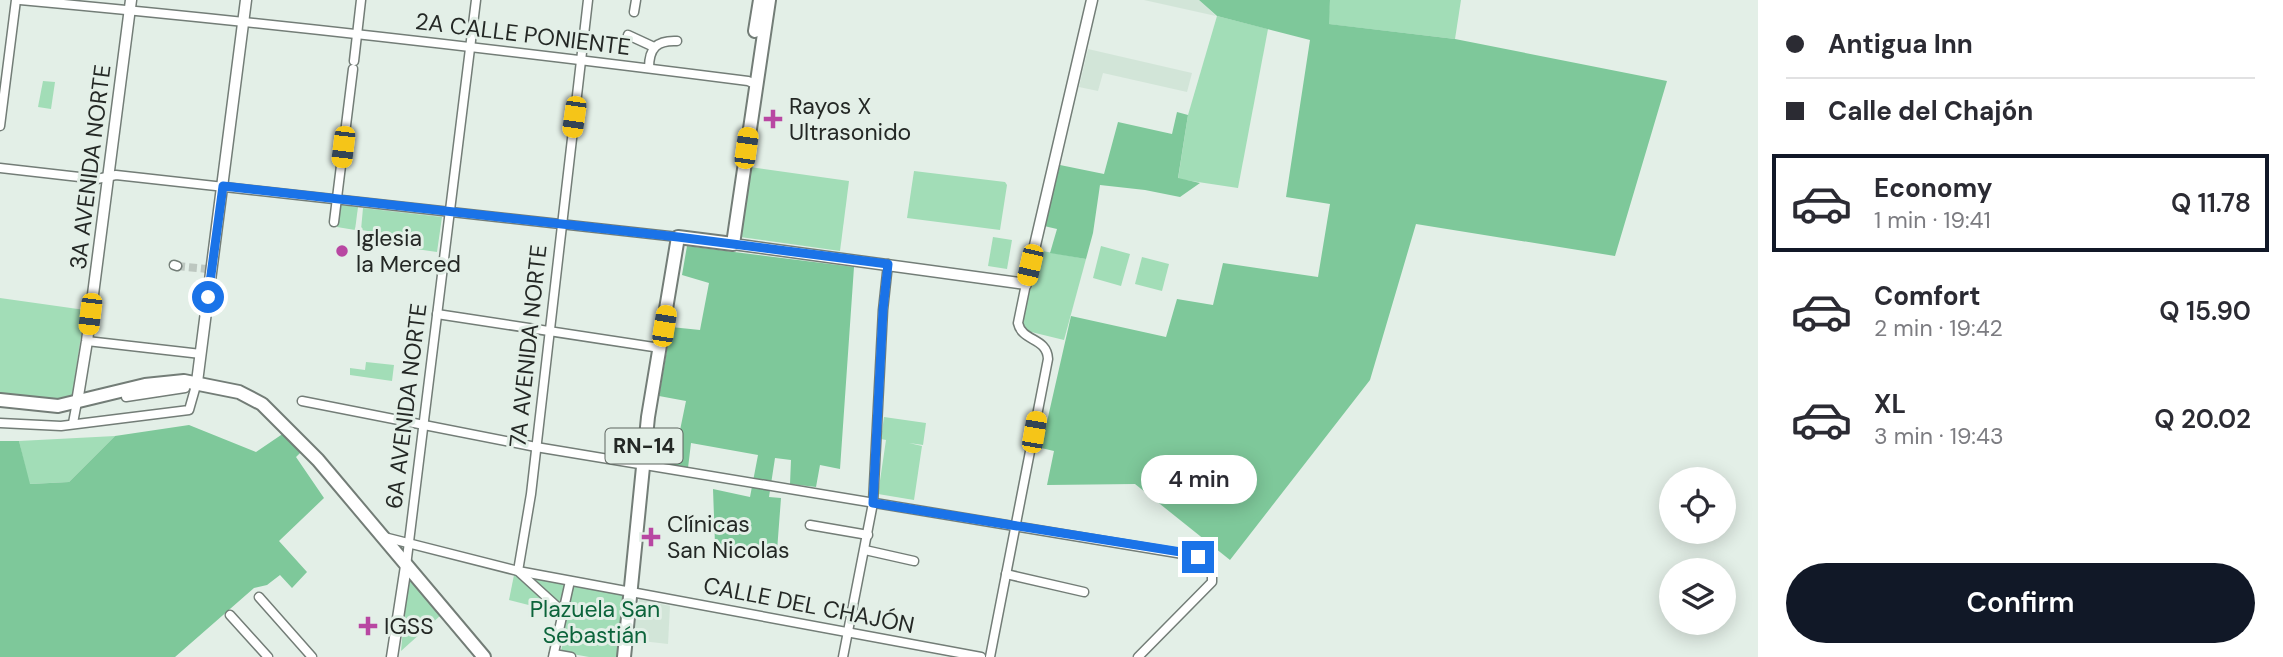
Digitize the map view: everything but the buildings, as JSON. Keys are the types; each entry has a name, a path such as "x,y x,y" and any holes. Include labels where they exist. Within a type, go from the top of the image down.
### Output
{"main road":[{"path":"678,237 728,243 760,0"},
{"path":"751,82 769,0"},
{"name":"RN-14","path":"624,657 648,417 678,237"},
{"path":"0,400 58,406 145,385 190,386 239,392 262,404 318,460 484,657"}],"street":[{"name":"2A CALLE PONIENTE","path":"18,0 130,5 751,82"},
{"path":"0,126 18,0"},
{"path":"0,423 61,426 189,410 190,386 201,354 209,269 223,186 246,0"},
{"path":"334,222 361,0"},
{"name":"6A AVENIDA NORTE","path":"406,566 476,0"},
{"name":"7A AVENIDA NORTE","path":"518,571 531,494 589,0"},
{"path":"634,12 635,0"},
{"path":"990,657 1048,356 1043,344 1024,335 1018,326 1091,0"},
{"name":"3A AVENIDA NORTE","path":"73,423 87,341 130,5"},
{"path":"628,35 654,47"},
{"path":"649,68 649,57 654,47 660,42 677,41"},
{"path":"0,168 97,179 116,175 678,237"},
{"path":"728,243 1026,284"},
{"path":"843,657 873,503 883,310 888,264"},
{"path":"437,314 660,348"},
{"path":"87,341 201,354"},
{"path":"126,397 190,386"},
{"path":"302,401 642,466 1192,554 1201,559 1212,571 1212,582 1138,657"},
{"path":"810,525 868,535"},
{"name":"CALLE DEL CHAJÓN","path":"384,537 518,571 981,657"},
{"path":"864,550 914,561"},
{"path":"392,657 406,566"},
{"path":"518,571 563,612"},
{"path":"1006,573 1084,592"},
{"path":"570,581 554,656 571,657"},
{"path":"259,597 312,657"},
{"path":"230,615 268,657"}],"shaded area":[{"path":"1144,0 1199,0 1216,16"},
{"path":"1088,49 1192,73 1187,92 1103,73 1098,91 1079,87"},
{"path":"639,599 670,606 668,644 633,640"}],"green space":[{"path":"1199,0 1330,0 1329,24 1455,39 1667,81 1615,256 1416,224 1370,380 1230,560 1135,484 1047,485 1054,451 1041,448 1071,316 1166,337 1177,299 1213,305 1223,263 1318,277 1330,204 1286,197 1310,40 1217,16"},
{"path":"1330,0 1461,0 1455,39 1328,24"},
{"path":"1217,16 1268,29 1238,188 1178,179 1188,115"},
{"path":"43,81 55,82 51,109 38,107"},
{"path":"1177,112 1188,115 1178,178 1200,183 1180,197 1100,185 1086,259 1050,253 1057,229 1044,226 1060,165 1104,174 1118,122 1172,134"},
{"path":"750,167 849,181 840,251 740,237"},
{"path":"914,171 1005,182 1007,185 1000,230 907,218"},
{"path":"340,205 358,207 355,230 337,227"},
{"path":"363,208 442,217 437,252 395,246 396,235 361,230"},
{"path":"993,237 1012,240 1007,269 988,266"},
{"path":"687,246 854,267 840,469 820,465 816,487 790,484 791,460 775,458 769,497 781,498 777,551 715,544 713,489 750,497 758,455 691,443 688,468 655,463 660,438 678,440 686,401 659,396 671,327 700,330 709,283 682,275"},
{"path":"1101,246 1130,254 1121,286 1093,278"},
{"path":"1037,250 1086,259 1064,340 1023,330 1020,324"},
{"path":"1142,257 1169,264 1162,291 1135,284"},
{"path":"0,298 85,310 72,396 57,399 0,393"},
{"path":"366,362 394,365 392,381 350,375 350,368 365,370"},
{"path":"884,417 926,423 923,445 909,443 922,446 914,500 878,494 886,440 881,439"},
{"path":"189,425 256,452 284,433 301,452 296,457 324,498 279,541 307,572 292,588 280,575 267,585 254,588 175,657 0,657 0,441 19,441 30,484 69,482 115,436"},
{"path":"115,436 69,482 29,484 19,441"},
{"path":"515,570 560,613 509,600"},
{"path":"408,572 441,615 401,651"},
{"path":"524,574 567,584 562,608"},
{"name":"Plazuela San Sebastián","path":"571,586 627,594 621,657 589,657 561,652"}],"tunnel":[{"path":"177,266 207,269"}],"place":[{"name":"Rayos X Ultrasonido","path":"773,119"},
{"name":"Iglesia la Merced","path":"342,251"},
{"name":"Clínicas San Nicolas","path":"651,537"},
{"name":"IGSS","path":"368,626"}],"route":[{"path":"208,297 223,186 678,237 888,264 883,310 873,503 1187,553 1198,557"}]}
